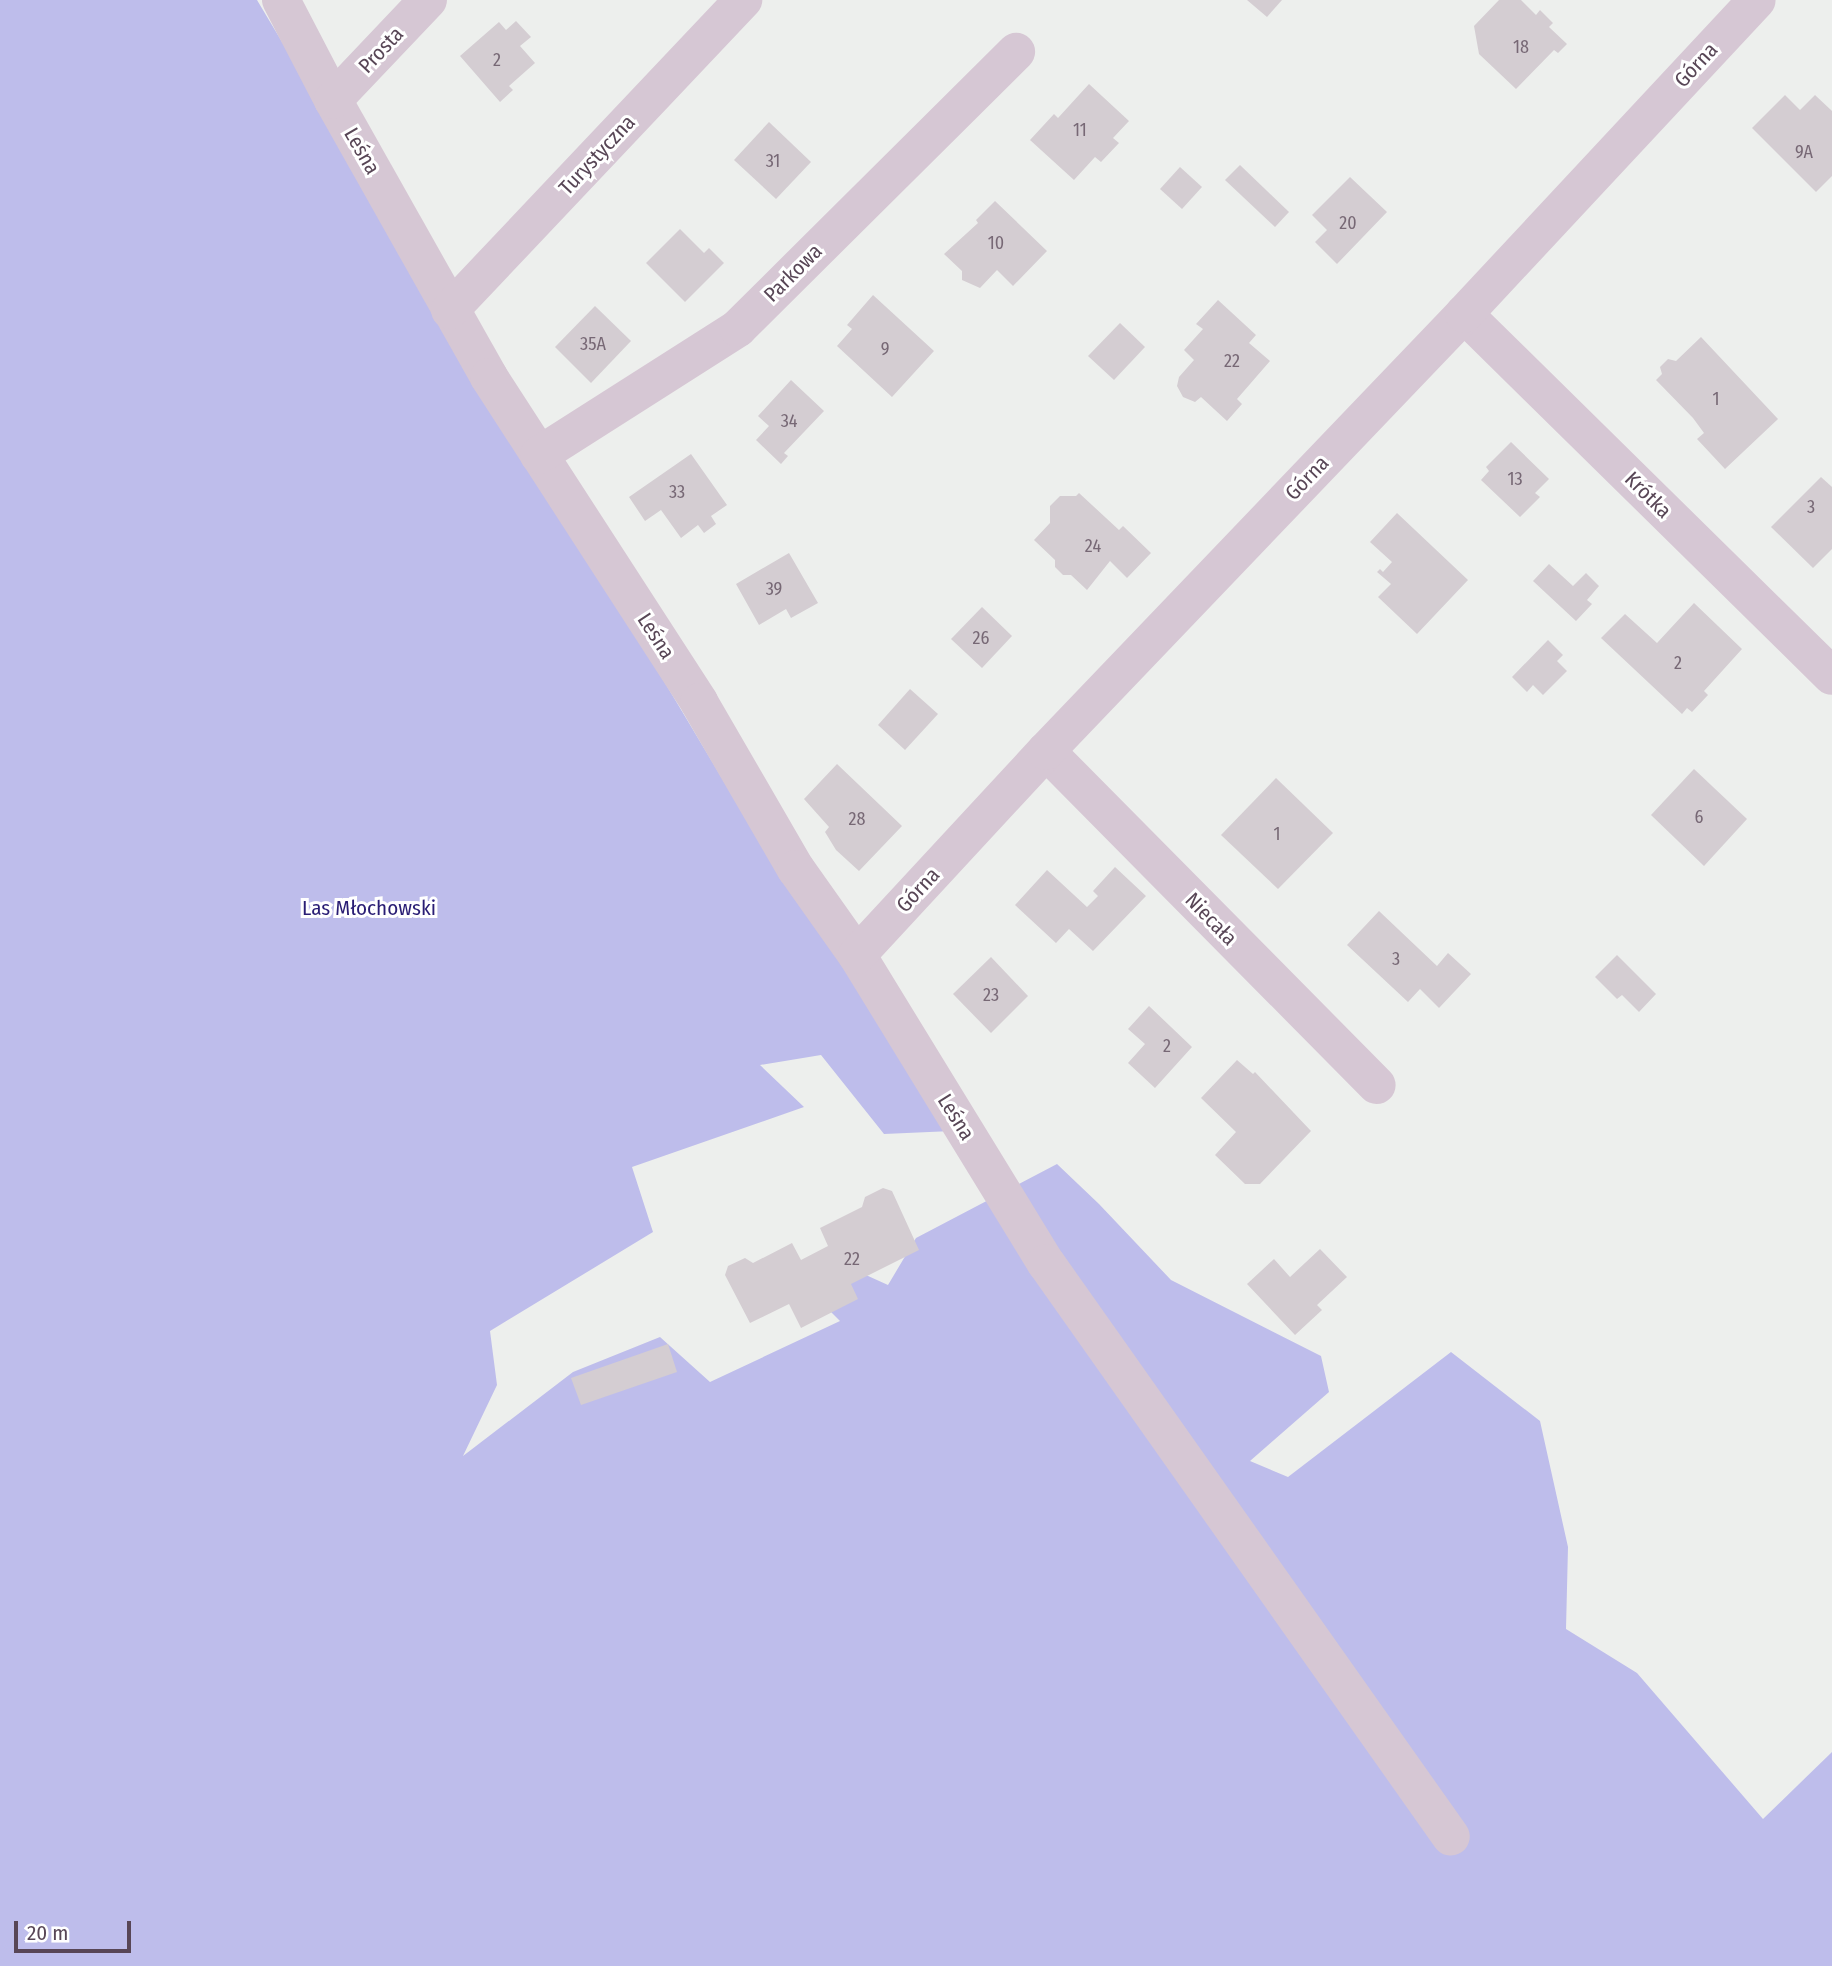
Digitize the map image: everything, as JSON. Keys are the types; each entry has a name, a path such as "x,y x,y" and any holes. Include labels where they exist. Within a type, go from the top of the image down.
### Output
{"street":[{"name":"Leśna","path":"281,0 333,100 450,310 539,455 699,702 796,869 857,956 1046,1263 1451,1837"},
{"name":"Prosta","path":"333,100 428,0"},
{"name":"Turystyczna","path":"450,310 743,0"},
{"name":"Górna","path":"857,956 1046,751 1464,314 1756,0"},
{"name":"Parkowa","path":"539,455 738,328 1016,52"},
{"name":"Krótka","path":"1464,314 1832,676"},
{"name":"Niecała","path":"1046,751 1376,1085"}],"green space":[{"name":"Las Młochowski","path":"0,0 257,0 735,800 952,1131 884,1134 821,1055 760,1065 804,1107 632,1167 653,1232 490,1331 497,1385 463,1456 573,1372 660,1337 710,1382 840,1321 816,1297 846,1266 888,1285 916,1238 1057,1164 1171,1280 1321,1356 1329,1392 1250,1461 1288,1477 1451,1352 1540,1421 1568,1547 1566,1629 1637,1673 1763,1819 1832,1752 1832,1966 0,1966"}],"building":[{"path":"1247,0 1282,0 1267,17"},
{"path":"1499,0 1521,0 1536,15 1540,10 1553,23 1549,27 1567,44 1558,53 1554,50 1516,89 1479,54 1474,26"},
{"path":"516,21 531,37 520,46 535,63 509,86 513,90 500,102 460,56 499,22 506,30"},
{"path":"1089,84 1129,121 1113,138 1119,143 1101,162 1095,157 1074,180 1030,140 1054,114 1058,118"},
{"path":"1785,95 1800,110 1815,95 1832,111 1832,176 1816,192 1752,128"},
{"path":"769,122 811,162 776,199 734,160"},
{"path":"1240,165 1289,212 1275,227 1225,180"},
{"path":"1180,167 1202,187 1182,209 1160,189"},
{"path":"1350,177 1387,212 1337,264 1315,242 1327,230 1312,215"},
{"path":"995,201 1047,251 1013,286 997,270 980,288 962,280 962,271 944,254 978,223 976,220"},
{"path":"680,229 704,253 709,248 724,263 685,302 646,263"},
{"path":"873,295 934,351 892,397 837,346 852,329 847,325"},
{"path":"1218,300 1256,335 1249,343 1270,361 1237,399 1242,404 1227,421 1201,397 1195,402 1183,397 1177,386 1179,377 1194,360 1184,350 1203,329 1196,324"},
{"path":"595,306 631,341 591,383 555,347"},
{"path":"1120,323 1145,347 1114,380 1088,356"},
{"path":"1701,337 1778,419 1725,469 1697,439 1704,433 1693,418 1656,380 1662,374 1660,367 1668,359 1676,361"},
{"path":"791,380 824,411 784,453 788,456 781,464 756,440 769,426 758,416"},
{"path":"1511,442 1549,479 1535,493 1540,497 1520,517 1481,480 1489,471 1486,467"},
{"path":"691,454 727,505 711,516 716,524 704,533 698,525 681,538 661,510 645,521 629,497"},
{"path":"1821,477 1832,487 1832,549 1813,568 1771,527"},
{"path":"1079,493 1119,530 1123,526 1151,553 1127,578 1110,561 1087,590 1071,575 1063,575 1055,567 1055,560 1034,540 1050,523 1050,506 1060,496 1076,496"},
{"path":"1397,513 1468,580 1417,634 1378,597 1391,584 1377,572 1380,569 1383,572 1392,562 1370,542"},
{"path":"789,553 818,603 791,618 786,609 759,625 736,584"},
{"path":"1549,564 1573,586 1586,573 1599,586 1587,600 1592,604 1576,621 1533,581"},
{"path":"1694,603 1742,649 1704,691 1708,695 1692,712 1687,708 1682,714 1601,638 1625,614 1657,643"},
{"path":"982,607 1012,636 982,668 951,639"},
{"path":"1548,640 1563,655 1557,661 1567,671 1543,695 1533,685 1527,692 1512,677"},
{"path":"910,689 938,714 905,750 878,725"},
{"path":"837,764 902,826 859,871 836,850 825,832 829,827 804,799"},
{"path":"1694,769 1747,819 1704,866 1651,815"},
{"path":"1276,778 1333,833 1278,889 1221,835"},
{"path":"1115,867 1146,896 1093,951 1069,929 1056,943 1015,905 1047,870 1087,907 1098,896 1093,891"},
{"path":"1379,911 1437,966 1448,953 1471,974 1439,1008 1420,989 1408,1002 1347,945"},
{"path":"1617,955 1656,994 1639,1012 1622,995 1617,999 1595,977"},
{"path":"991,957 1028,996 991,1033 953,994"},
{"path":"1149,1006 1192,1047 1155,1088 1128,1063 1145,1044 1128,1029"},
{"path":"1237,1060 1253,1074 1255,1072 1311,1131 1260,1184 1245,1184 1215,1155 1236,1132 1201,1098"},
{"path":"883,1188 892,1191 919,1250 851,1284 858,1299 801,1328 789,1304 750,1323 725,1275 728,1266 745,1258 753,1263 792,1243 801,1260 828,1246 820,1228 862,1207 865,1197"},
{"path":"1320,1249 1347,1277 1317,1305 1322,1310 1295,1335 1247,1284 1274,1259 1290,1277"},
{"path":"668,1344 677,1372 581,1405 571,1378"}]}
